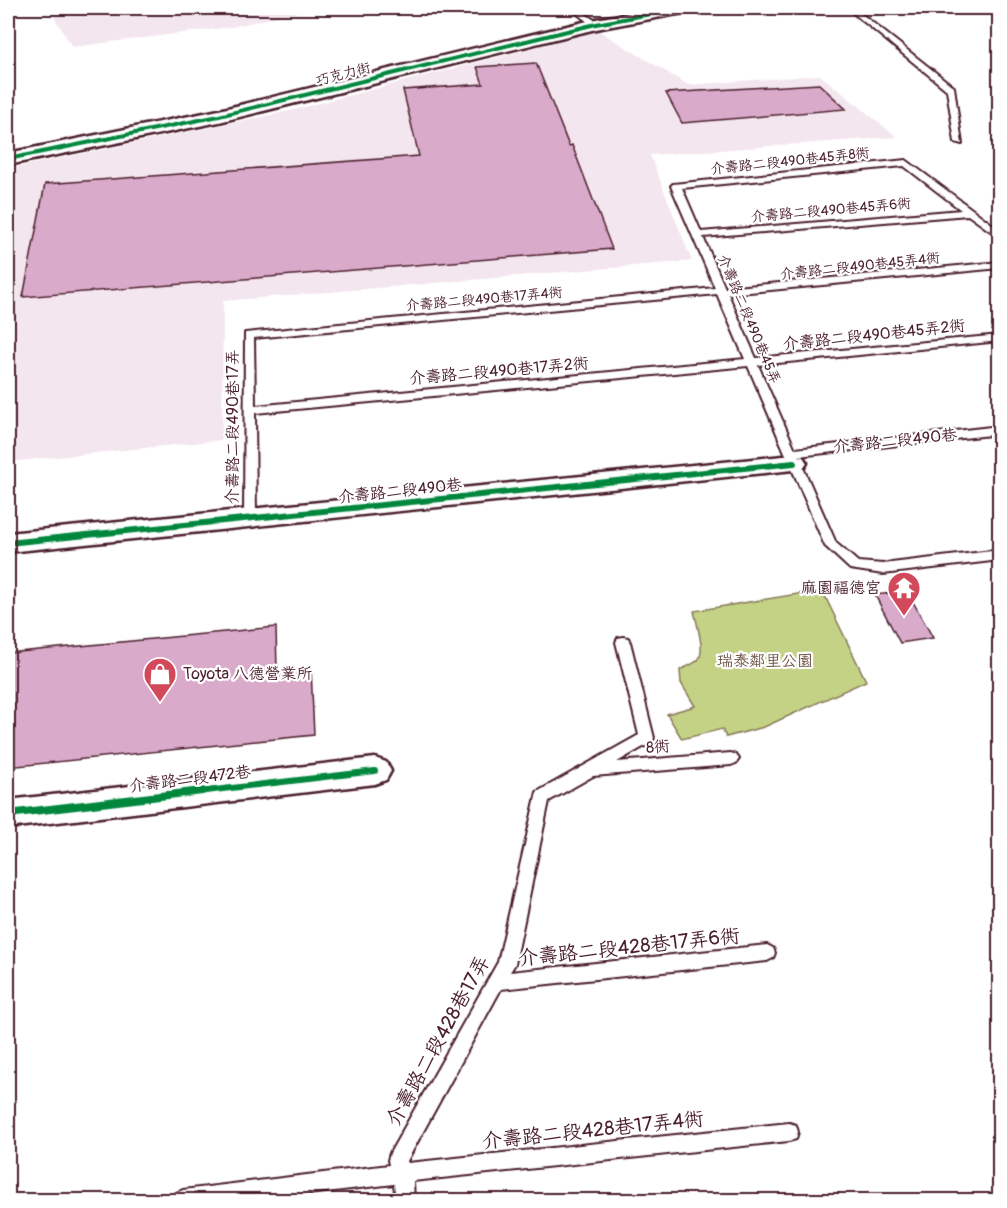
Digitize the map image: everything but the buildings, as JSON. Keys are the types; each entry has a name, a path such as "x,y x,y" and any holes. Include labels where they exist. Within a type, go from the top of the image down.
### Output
{"street":[{"name":"巧克力街","path":"8,159 219,116 596,24 683,8"},
{"name":"介壽路二段490巷","path":"8,543 250,520 792,458"},
{"name":"介壽路二段472巷","path":"8,814 375,771"}],"lane":[{"path":"573,8 596,24"},
{"path":"850,8 951,89 959,142"},
{"name":"介壽路二段490巷45弄8衖","path":"676,186 906,163 969,212"},
{"name":"介壽路二段490巷45弄","path":"676,186 831,546 855,566 883,568 999,555"},
{"path":"969,212 999,235"},
{"name":"介壽路二段490巷45弄6衖","path":"696,235 969,212"},
{"name":"介壽路二段490巷45弄4衖","path":"722,293 999,265"},
{"name":"介壽路二段490巷17弄4衖","path":"249,335 722,293"},
{"name":"介壽路二段490巷17弄","path":"249,335 250,520"},
{"name":"介壽路二段490巷45弄2衖","path":"752,364 999,338"},
{"name":"介壽路二段490巷17弄2衖","path":"249,410 752,364"},
{"name":"介壽路二段490巷","path":"792,458 999,430"},
{"name":"介壽路二段428巷17弄","path":"405,1200 402,1173 397,1160 506,964 542,797 647,738 623,642"},
{"name":"8衖","path":"589,771 731,759"},
{"name":"介壽路二段428巷17弄6衖","path":"496,982 767,953"},
{"name":"介壽路二段428巷17弄4衖","path":"183,1200 402,1173 789,1132"}],"shaded area":[{"path":"49,8 315,8 231,27 72,47"},
{"path":"599,31 688,85 820,75 897,137 650,155 692,261 223,301 222,440 8,462 8,169 285,112"}],"green space":[{"name":"瑞泰鄰里公園","path":"822,590 866,681 764,727 726,737 722,729 682,739 667,714 695,706 681,683 680,670 694,663 700,656 701,644 694,611"}],"cycle path":[{"path":"8,159 219,116 596,24 683,8"},
{"path":"8,543 794,463"},
{"path":"8,814 375,771"}],"place":[{"name":"麻園福德宮","path":"904,617"},
{"name":"Toyota 八德營業所","path":"160,703"}]}
